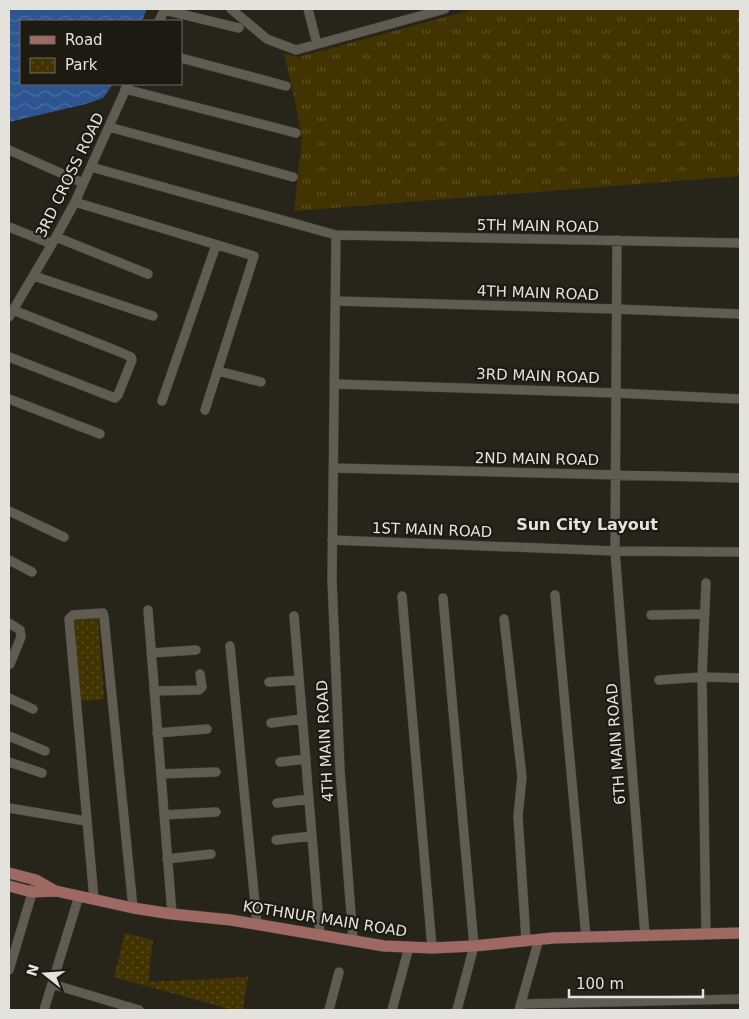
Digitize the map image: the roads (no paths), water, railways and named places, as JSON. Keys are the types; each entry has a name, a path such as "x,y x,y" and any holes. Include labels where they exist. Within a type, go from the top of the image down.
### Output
{"main road":[{"name":"KOTHNUR MAIN ROAD","path":"9,873 36,880 56,892"},
{"name":"KOTHNUR MAIN ROAD","path":"9,886 32,892 56,892 133,908 257,924 384,946 432,948 474,946 539,939 740,933"}],"street":[{"path":"231,9 267,39 296,50 445,9"},
{"path":"308,9 317,44"},
{"path":"165,10 239,28"},
{"path":"182,58 286,86"},
{"path":"127,86 296,133"},
{"name":"3RD CROSS ROAD","path":"11,314 75,202 127,86"},
{"path":"109,127 293,177"},
{"path":"9,150 83,184"},
{"name":"5TH MAIN ROAD","path":"91,167 336,235 740,243"},
{"path":"75,202 254,256 205,410"},
{"path":"9,227 148,274"},
{"name":"4TH MAIN ROAD","path":"336,235 332,580 340,770 353,940"},
{"name":"6TH MAIN ROAD","path":"617,240 615,551 645,935"},
{"path":"162,401 216,245"},
{"path":"34,276 153,316"},
{"name":"4TH MAIN ROAD","path":"335,301 740,314"},
{"path":"9,357 115,398 118,395 132,360 120,352 11,314"},
{"path":"218,371 261,382"},
{"name":"3RD MAIN ROAD","path":"334,384 740,399"},
{"path":"9,399 100,434"},
{"name":"2ND MAIN ROAD","path":"333,468 740,478"},
{"path":"9,512 64,537"},
{"name":"1ST MAIN ROAD","path":"332,540 615,551 740,552"},
{"path":"9,560 32,572"},
{"path":"706,583 702,677 706,934"},
{"path":"555,595 586,937"},
{"path":"402,596 432,948"},
{"path":"443,598 474,946 456,1010"},
{"path":"148,610 172,914"},
{"path":"94,899 68,619 70,616 103,613 133,908"},
{"path":"651,615 705,614"},
{"path":"294,616 320,935"},
{"path":"504,619 522,776 518,816 526,940"},
{"path":"9,623 20,630 21,637 10,664"},
{"path":"230,646 257,924"},
{"path":"151,653 196,650"},
{"path":"154,691 199,690 202,687 200,674"},
{"path":"659,680 702,677 740,678"},
{"path":"269,682 299,680"},
{"path":"9,698 33,709"},
{"path":"271,723 302,719"},
{"path":"158,734 207,729"},
{"path":"9,736 45,751"},
{"path":"280,762 306,759"},
{"path":"9,762 42,773"},
{"path":"161,774 216,772"},
{"path":"277,803 309,799"},
{"path":"9,808 86,821"},
{"path":"164,815 216,812"},
{"path":"276,840 312,836"},
{"path":"167,859 211,854"},
{"path":"10,963 36,880"},
{"path":"44,1010 78,896"},
{"path":"539,939 520,1007 740,999"},
{"path":"392,1010 409,947"},
{"path":"330,1010 339,972"},
{"path":"52,984 139,1010"}],"water":[{"path":"9,9 147,9 142,20 20,20 20,85 112,85 103,98 86,104 9,122"}],"district":[{"name":"Sun City Layout","path":"587,524"}]}
